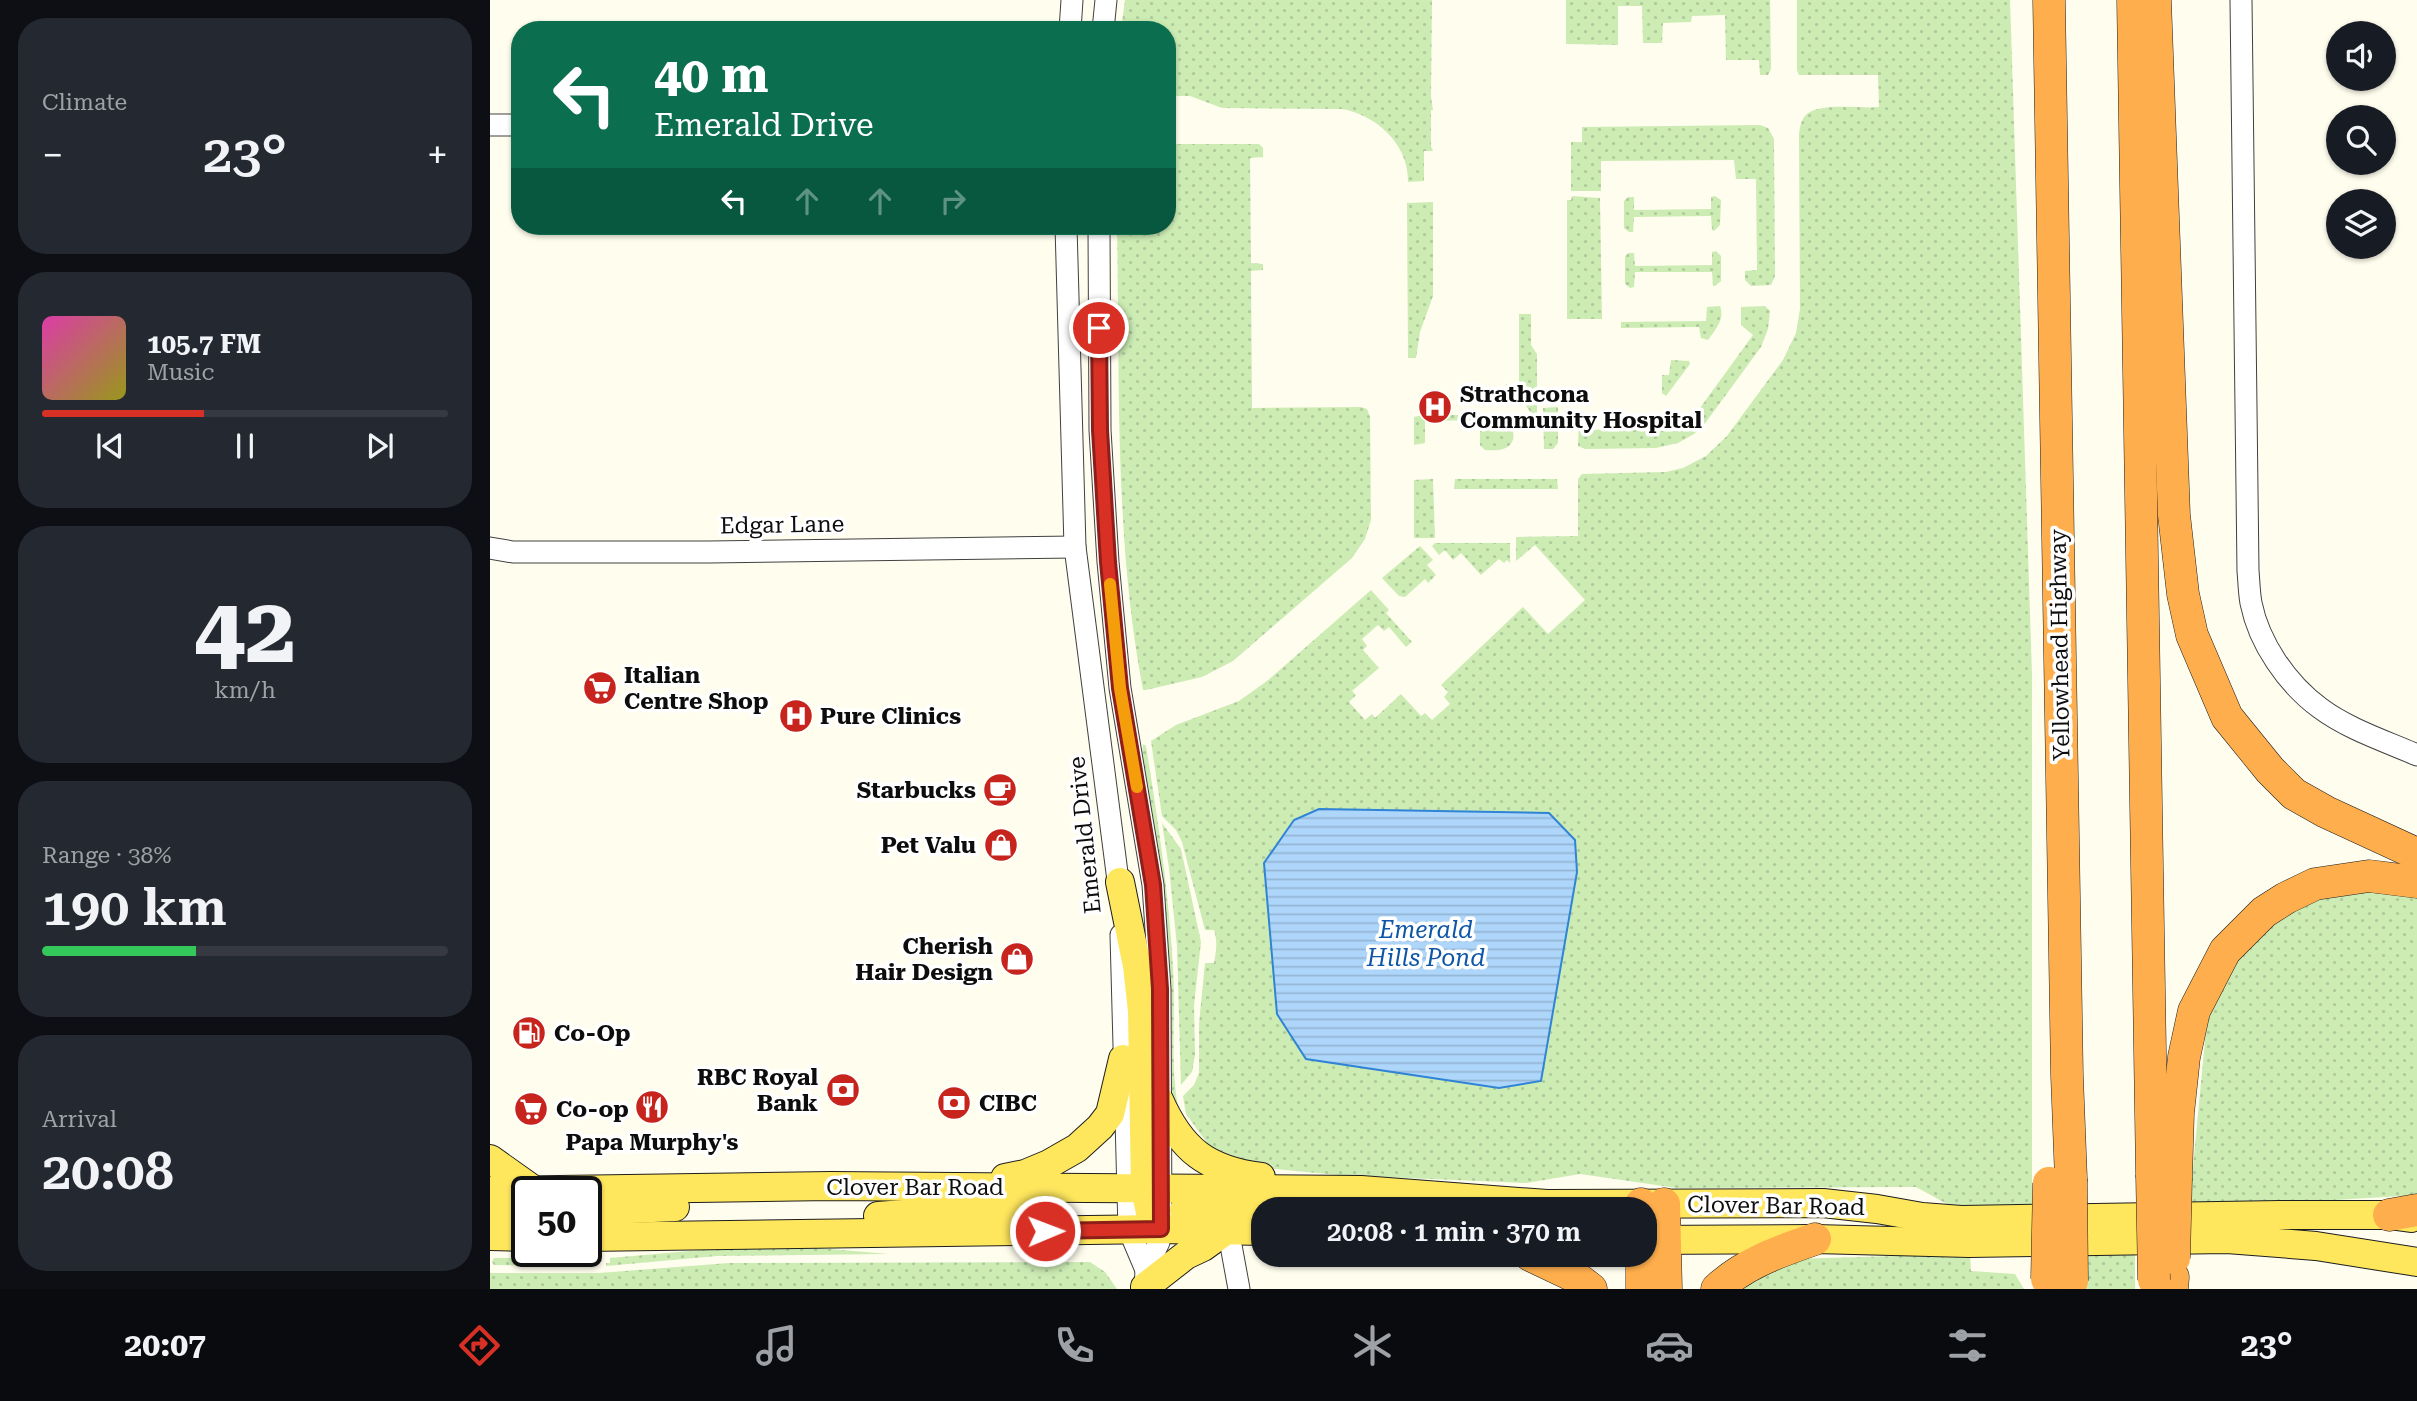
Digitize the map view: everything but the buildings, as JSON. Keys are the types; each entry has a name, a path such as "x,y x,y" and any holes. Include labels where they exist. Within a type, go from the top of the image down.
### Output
{"highway":[{"name":"Yellowhead Highway","path":"2049,0 2067,1076 2054,1104 2060,1181 2059,1284"},
{"path":"2133,0 2164,1177 2163,1284"},
{"path":"2155,0 2174,515 2183,594 2192,635 2227,718 2270,770 2294,794 2326,812 2417,854"},
{"path":"2164,1177 2178,1114 2184,1057 2194,1011 2225,951 2264,912 2315,884 2369,876 2417,882"},
{"path":"1717,1289 1759,1260 1815,1238"},
{"path":"1657,1263 1666,1289"},
{"path":"1555,1267 1574,1276 1591,1289"},
{"path":"1642,1289 1646,1267"}],"main road":[{"path":"1120,882 1137,967 1142,1011 1146,1206"},
{"path":"965,1187 1025,1174 1077,1148 1110,1114 1123,1059"},
{"path":"1159,1100 1173,1129 1183,1142 1194,1154 1219,1168 1247,1175 1361,1190"},
{"path":"490,1159 511,1181"},
{"path":"602,1210 687,1206 831,1186"},
{"name":"Clover Bar Road","path":"602,1198 831,1186 965,1187 1146,1206 1228,1228 1251,1230"},
{"name":"Clover Bar Road","path":"602,1237 782,1235 1361,1190 1454,1197"},
{"name":"Clover Bar Road","path":"490,1191 511,1197"},
{"name":"Clover Bar Road","path":"1657,1206 1823,1203 1961,1220 2408,1214"},
{"path":"490,1213 511,1207"},
{"path":"1145,1282 1203,1247 1228,1228"},
{"path":"490,1236 511,1237"},
{"name":"Clover Bar Road","path":"1657,1245 1815,1238 1969,1243 2227,1239 2303,1245 2417,1262"}],"street":[{"path":"1071,21 1072,0"},
{"path":"1103,21 1106,0"},
{"path":"2241,0 2248,571 2251,603 2261,634 2283,671 2301,691 2322,710 2417,755"},
{"path":"490,125 511,125"},
{"name":"Emerald Drive","path":"1066,235 1075,547 1120,882 1123,1059 1146,1206"},
{"path":"1099,235 1100,430 1108,562 1120,688 1153,885 1160,989 1159,1100 1146,1206 1145,1282"},
{"name":"Edgar Lane","path":"490,548 513,552 709,552 1075,547"},
{"path":"1145,1282 1158,1242 1146,1206"},
{"path":"1228,1228 1239,1289"}],"green space":[{"path":"1125,0 1432,0 1433,151 1424,151 1424,181 1408,182 1407,168 1397,144 1378,125 1355,112 1342,109 1222,108 1190,96 1176,96 1176,21 1122,21"},
{"path":"1566,0 1770,0 1771,69 1768,75 1760,75 1759,60 1726,60 1725,15 1692,16 1691,22 1663,23 1662,43 1643,43 1642,6 1618,6 1618,45 1566,44"},
{"path":"1797,0 2010,0 2032,675 2032,1212 1949,1205 1916,1187 1677,1188 1580,1174 1526,1183 1338,1175 1264,1168 1204,1148 1208,1144 1186,1114 1183,1096 1194,1085 1199,1073 1199,1024 1205,963 1214,963 1216,939 1214,930 1205,930 1182,842 1176,830 1162,816 1151,741 1176,725 1239,701 1267,681 1371,590 1389,610 1386,613 1412,642 1406,647 1389,627 1384,631 1378,625 1362,639 1367,646 1363,650 1379,668 1352,691 1356,695 1349,702 1365,720 1372,714 1375,718 1401,694 1421,716 1425,713 1432,720 1450,704 1444,697 1448,692 1441,685 1523,607 1548,634 1585,600 1535,545 1516,561 1516,537 1578,536 1578,479 1582,474 1666,472 1683,468 1706,456 1727,436 1783,360 1796,333 1800,309 1801,123 1807,114 1822,108 1879,107 1878,75 1799,75","holes":["1319,809 1355,809 1577,872 1555,1001 1499,1088 1306,1059 1267,890 1264,863 1294,820"]},
{"path":"1760,125 1768,128 1774,139 1775,276 1771,285 1751,286 1745,280 1745,271 1757,270 1756,179 1736,179 1734,160 1601,161 1601,191 1571,191 1571,142 1582,142 1582,127"},
{"path":"1176,144 1259,144 1263,148 1263,157 1250,158 1251,263 1263,264 1263,270 1251,271 1252,408 1367,409 1370,417 1371,520 1365,539 1352,558 1233,661 1202,677 1146,690 1143,690 1127,575 1119,401 1117,235 1176,235"},
{"path":"1572,196 1600,198 1602,319 1567,319 1567,200 1571,200"},
{"path":"1715,196 1721,200 1720,225 1714,231 1711,216 1634,217 1633,232 1624,228 1624,201 1628,197 1634,197 1634,210 1711,209 1711,197"},
{"path":"1433,202 1433,296 1420,332 1416,358 1408,358 1407,203"},
{"path":"1716,251 1721,256 1721,281 1715,286 1712,272 1635,272 1634,287 1630,288 1625,284 1625,257 1628,253 1634,253 1635,266 1712,265 1712,252"},
{"path":"1720,306 1721,320 1708,340 1701,338 1699,327 1621,328 1621,322 1706,321 1707,307"},
{"path":"1765,306 1770,311 1768,329 1761,347 1706,422 1694,434 1678,443 1656,448 1585,449 1578,446 1579,415 1585,416 1586,430 1677,428 1677,414 1680,412 1692,419 1753,335 1741,325 1741,307"},
{"path":"1519,314 1531,314 1531,345 1537,354 1537,413 1531,413 1522,400 1506,389 1506,384 1519,384"},
{"path":"1671,360 1689,361 1690,364 1666,396 1662,393 1662,375 1669,375"},
{"path":"1558,407 1558,443 1553,449 1544,449 1543,408"},
{"path":"1499,415 1511,426 1514,437 1509,446 1501,450 1485,450 1480,445 1480,420 1425,421 1425,443 1414,445 1414,417"},
{"path":"1433,479 1435,538 1414,538 1414,480"},
{"path":"1455,479 1557,479 1558,489 1454,489"},
{"path":"1435,543 1510,543 1510,563 1499,559 1481,575 1461,553 1453,560 1445,550 1439,555 1432,546"},
{"path":"1420,546 1433,560 1427,565 1436,575 1428,583 1425,579 1405,597 1399,596 1382,578"},
{"path":"1143,744 1146,746 1155,802 1169,912 1174,987 1175,1080 1180,1117 1170,1094 1162,888 1142,755"},
{"path":"1162,823 1181,849 1201,942 1194,1005 1195,1055 1192,1072 1181,1085 1177,946"},
{"path":"2356,889 2417,892 2417,1195 2189,1209 2208,1009 2240,952 2287,914 2319,900"},
{"path":"724,1248 818,1248 889,1254 717,1256 606,1266 606,1263 610,1263 610,1258"},
{"path":"2085,1248 2135,1248 2135,1289 2086,1289"},
{"path":"1970,1254 1971,1271 2015,1274 2024,1289 1738,1289 1790,1259"},
{"path":"494,1258 511,1258 511,1265 494,1265"},
{"path":"1090,1262 1105,1272 1117,1289 490,1289 490,1273 599,1273 729,1263"}],"water":[{"name":"Emerald Hills Pond","path":"1319,809 1549,813 1575,840 1577,872 1541,1081 1499,1088 1306,1059 1277,1014 1264,863 1294,820"}],"slow traffic":[{"path":"1110,584 1120,688 1137,787"}],"place":[{"name":"Strathcona Community Hospital","path":"1435,407"},
{"name":"Italian Centre Shop","path":"600,688"},
{"name":"Pure Clinics","path":"796,716"},
{"name":"Starbucks","path":"1000,790"},
{"name":"Pet Valu","path":"1001,845"},
{"name":"Cherish Hair Design","path":"1017,959"},
{"name":"Co-Op","path":"529,1033"},
{"name":"RBC Royal Bank","path":"843,1090"},
{"name":"CIBC","path":"954,1103"},
{"name":"Papa Murphy's","path":"652,1107"},
{"name":"Co-op","path":"531,1109"}],"route":[{"path":"1045,1231 1161,1229 1160,989 1153,885 1120,688 1108,562 1100,430 1099,328"}]}
